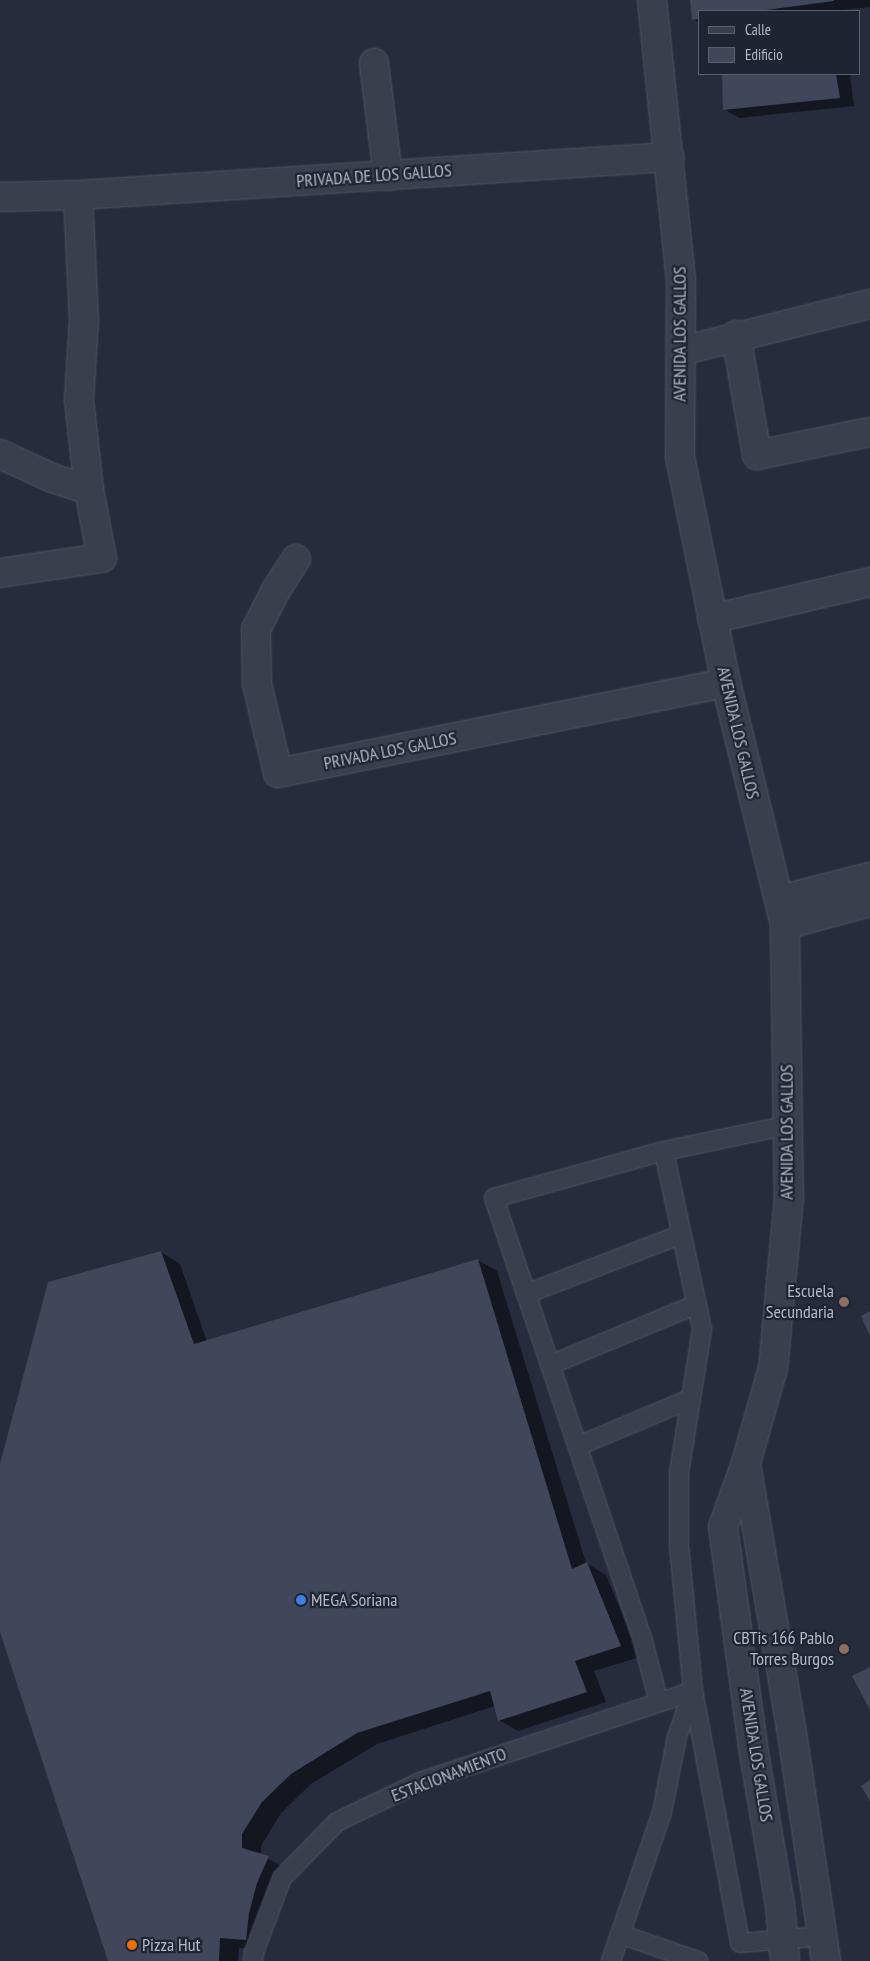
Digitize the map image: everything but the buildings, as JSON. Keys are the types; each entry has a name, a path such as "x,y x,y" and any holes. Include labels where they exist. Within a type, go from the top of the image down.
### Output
{"street":[{"name":"AVENIDA LOS GALLOS","path":"652,0 682,280 680,457 726,683 782,912 789,1197 773,1368 746,1463 723,1527 754,1753 780,1905 784,1951"},
{"path":"374,63 388,176"},
{"name":"PRIVADA DE LOS GALLOS","path":"0,197 78,195 670,157"},
{"path":"0,573 102,558 89,490 79,400 84,321 78,195"},
{"path":"681,351 736,335 870,304"},
{"path":"736,335 757,455 870,432"},
{"path":"0,454 52,478 89,490"},
{"name":"PRIVADA LOS GALLOS","path":"296,559 276,590 256,629 256,684 278,773 726,683"},
{"path":"712,619 870,582"},
{"path":"782,912 870,877"},
{"path":"782,912 870,902"},
{"name":"AVENIDA LOS GALLOS","path":"746,1463 792,1733 824,1949"}],"lane":[{"path":"660,1702 642,1638 494,1198 664,1151 788,1125"},
{"path":"664,1151 702,1329 679,1473 679,1545 693,1691 740,1943 784,1951 824,1949"},
{"path":"526,1294 682,1234"},
{"path":"550,1365 697,1304"},
{"path":"578,1446 690,1400"},
{"path":"611,1961 662,1812 677,1737 693,1691"},
{"name":"ESTACIONAMIENTO","path":"253,1961 254,1952 282,1878 337,1822 420,1782 693,1691"},
{"path":"620,1934 698,1961"}],"place":[{"name":"Escuela Secundaria","path":"844,1302"},
{"name":"MEGA Soriana","path":"301,1600"},
{"name":"CBTis 166 Pablo Torres Burgos","path":"844,1649"},
{"name":"Pizza Hut","path":"132,1945"}]}
